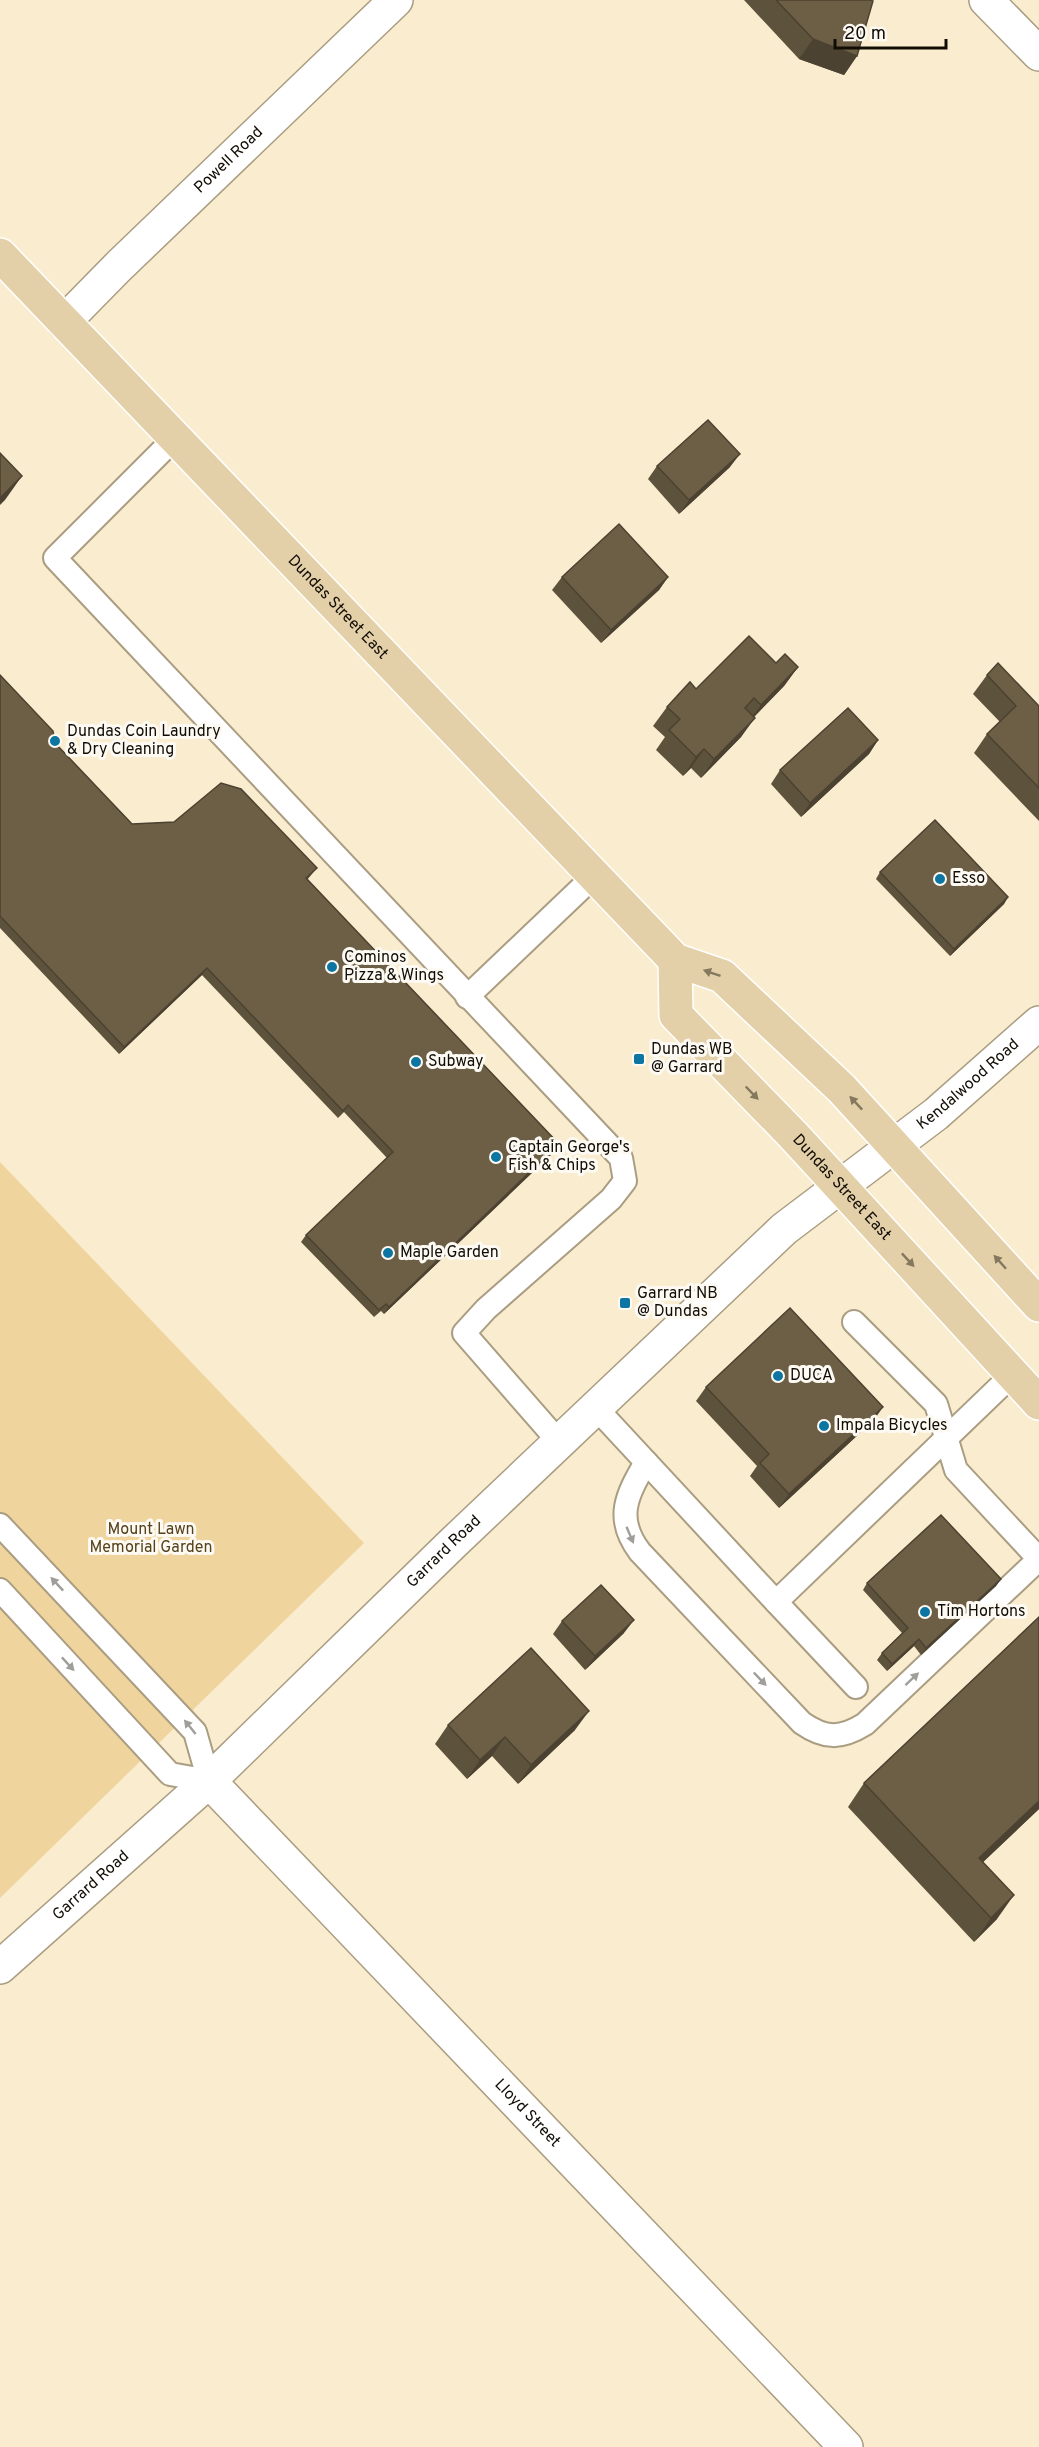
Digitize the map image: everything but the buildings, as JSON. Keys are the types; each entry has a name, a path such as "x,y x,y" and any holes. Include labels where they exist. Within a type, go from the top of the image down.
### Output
{"main road":[{"name":"Dundas Street East","path":"0,255 593,877 675,960 722,976 842,1089 1039,1305"},
{"name":"Dundas Street East","path":"675,960 676,1015 840,1187 1039,1403"}],"street":[{"name":"Powell Road","path":"64,322 119,266 396,0"},
{"path":"986,0 1039,54"},
{"name":"Kendalwood Road","path":"896,1146 936,1114 1039,1023"},
{"name":"Garrard Road","path":"0,1967 208,1781 784,1229 896,1146"},
{"name":"Lloyd Street","path":"208,1781 846,2447"}],"lane":[{"path":"175,438 55,558 621,1158 626,1181 611,1199 486,1309 464,1333 560,1443"},
{"path":"467,997 593,877"},
{"path":"646,1462 632,1487 623,1516 629,1538 639,1552 802,1723 817,1733 834,1735 850,1733 865,1724 1039,1559 956,1470 936,1404 854,1322"},
{"path":"776,1602 1013,1374"},
{"path":"596,1408 856,1687"},
{"path":"0,1524 195,1732 208,1781 170,1774 0,1590"}],"green space":[{"name":"Mount Lawn Memorial Garden","path":"0,1162 364,1543 0,1898"}],"place":[{"name":"Dundas Coin Laundry & Dry Cleaning","path":"55,741"},
{"name":"Esso","path":"940,879"},
{"name":"Cominos Pizza & Wings","path":"332,967"},
{"name":"Dundas WB @ Garrard","path":"639,1059"},
{"name":"Subway","path":"416,1062"},
{"name":"Captain George's Fish & Chips","path":"496,1157"},
{"name":"Maple Garden","path":"388,1253"},
{"name":"Garrard NB @ Dundas","path":"625,1303"},
{"name":"DUCA","path":"778,1376"},
{"name":"Impala Bicycles","path":"824,1426"},
{"name":"Tim Hortons","path":"925,1612"}]}
